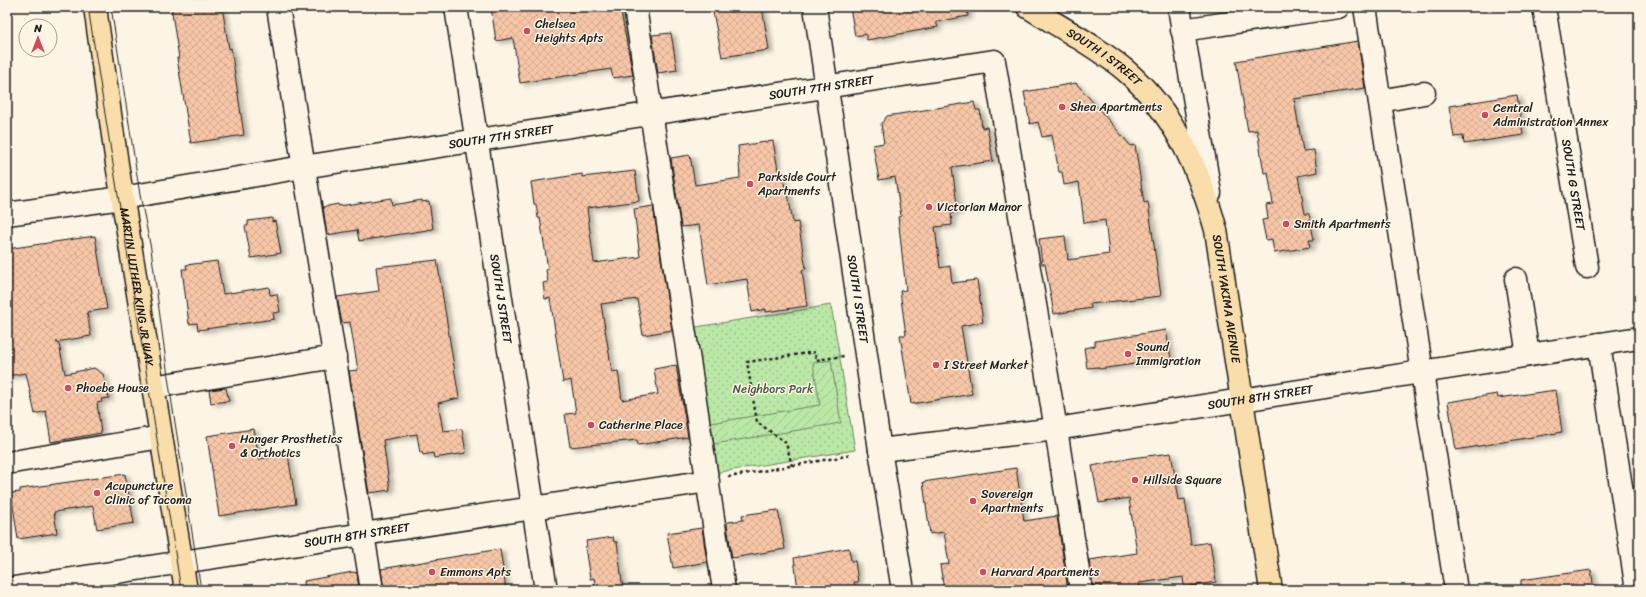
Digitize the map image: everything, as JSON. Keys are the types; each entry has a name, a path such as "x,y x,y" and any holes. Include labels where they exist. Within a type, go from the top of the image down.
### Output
{"main road":[{"name":"MARTIN LUTHER KING JR WAY","path":"95,7 122,198 186,590"},
{"name":"SOUTH I STREET","path":"1028,7 1125,70 1156,102 1176,130 1190,155 1207,200 1216,230"},
{"name":"SOUTH YAKIMA AVENUE","path":"1216,230 1270,590"}],"street":[{"path":"278,7 372,590"},
{"name":"SOUTH J STREET","path":"456,7 546,590"},
{"path":"635,7 724,590"},
{"name":"SOUTH I STREET","path":"815,7 828,87 880,450 903,590"},
{"name":"SOUTH YAKIMA AVENUE","path":"1178,7 1216,230"},
{"path":"1182,30 1338,7"},
{"path":"1366,7 1456,590"},
{"name":"SOUTH G STREET","path":"1544,7 1586,267"},
{"name":"SOUTH 7TH STREET","path":"7,214 122,198 303,167 994,61 1056,429"},
{"path":"1380,101 1424,93"},
{"path":"1516,279 1528,356"},
{"name":"SOUTH 8TH STREET","path":"880,450 1056,429 1639,338"},
{"path":"1599,344 1635,546 1637,590"},
{"path":"153,387 335,356"},
{"path":"1056,429 1081,590"},
{"path":"7,463 161,437"},
{"name":"SOUTH 8TH STREET","path":"7,590 708,481"}],"path":[{"path":"792,466 786,443 757,422 747,362 815,352 816,360 866,353"},
{"path":"708,481 852,455"}],"green space":[{"name":"Neighbors Park","path":"831,305 855,450 714,473 690,328"},
{"path":"831,360 841,423 714,444 711,423 820,405 813,363"}],"building":[{"path":"171,7 222,7 229,49 231,48 244,135 191,143 177,58 179,58"},
{"path":"491,7 620,7 633,75 613,78 611,69 520,83 513,38 496,41"},
{"path":"712,7 762,7 769,50 722,57"},
{"path":"850,7 967,7 968,16 936,22 938,27 867,40 866,34 855,36"},
{"path":"671,33 677,70 658,73 652,35"},
{"path":"1358,41 1365,88 1294,99 1303,151 1314,150 1317,172 1298,176 1305,214 1309,214 1314,240 1309,240 1310,247 1274,253 1272,239 1266,240 1262,220 1268,219 1266,205 1273,204 1268,172 1264,173 1257,130 1248,131 1236,61"},
{"path":"1076,83 1131,146 1135,145 1144,203 1148,202 1161,296 1090,304 1091,308 1054,314 1045,264 1042,264 1039,239 1065,236 1068,260 1109,254 1105,220 1084,223 1079,182 1064,185 1062,172 1059,172 1052,135 1042,137 1038,122 1030,124 1024,92"},
{"name":"Central Administration Annex","path":"1517,95 1523,135 1464,144 1463,136 1454,137 1449,106"},
{"path":"974,102 976,110 980,110 982,128 987,127 993,161 952,167 958,212 951,213 952,225 935,227 940,268 950,266 952,283 977,280 983,322 961,326 972,394 911,404 900,335 906,335 900,291 906,290 898,217 901,216 895,177 879,180 873,145 884,143 881,124 887,116"},
{"path":"773,141 779,176 783,176 785,188 787,188 793,223 798,222 806,269 802,270 807,306 766,312 766,309 752,312 747,279 708,285 699,225 681,227 671,158 690,155 695,185 740,178 738,146"},
{"path":"635,171 639,201 587,208 594,263 640,257 634,209 653,206 672,330 643,335 637,299 601,304 612,372 618,371 622,400 658,394 654,369 676,365 688,437 638,445 637,440 570,447 565,414 576,413 571,380 563,382 550,298 545,299 543,283 548,282 546,270 548,269 540,218 538,218 536,204 534,204 531,182 582,174 582,177"},
{"path":"391,198 392,205 422,200 422,202 429,201 433,229 359,241 357,230 327,235 323,207"},
{"path":"272,218 272,222 275,221 281,253 251,258 245,226 248,226 248,221"},
{"path":"95,236 107,309 87,312 91,336 56,342 59,344 65,374 94,368 103,374 109,398 101,399 102,402 97,403 101,433 51,442 46,411 35,414 26,373 7,376 7,249"},
{"path":"437,260 459,398 438,403 443,431 462,429 466,453 434,458 433,453 423,455 422,452 420,453 417,434 383,440 390,490 369,493 349,371 358,370 350,322 342,323 337,297 379,291 376,267"},
{"path":"217,261 223,294 269,287 270,295 277,294 280,312 273,313 274,319 198,330 197,323 189,324 182,269 187,269 186,265"},
{"name":"Sound Immigration","path":"1166,330 1171,359 1099,369 1098,367 1087,368 1084,348 1095,346 1095,341"},
{"path":"226,388 229,401 211,403 209,390"},
{"path":"1556,390 1562,432 1456,450 1448,402 1497,394 1498,398"},
{"name":"Hanger Prosthetics & Orthotics","path":"254,429 259,459 288,455 296,504 219,516 207,436"},
{"path":"1171,453 1179,500 1185,499 1191,545 1210,542 1216,582 1184,587 1183,577 1139,583 1140,590 1101,590 1101,585 1093,586 1089,560 1137,553 1129,498 1099,503 1092,466 1131,458"},
{"path":"1016,468 1024,521 1057,516 1068,590 944,590 940,565 949,564 944,532 930,534 923,482"},
{"path":"125,474 134,523 97,529 93,506 54,512 57,533 18,539 11,493 20,492 20,489"},
{"path":"778,510 785,549 732,558 727,524 728,522 743,520 742,515"},
{"path":"702,528 707,562 673,568 667,533"},
{"path":"613,537 614,542 617,542 623,590 596,590 594,578 590,579 585,547 587,546 586,541"},
{"path":"849,548 851,561 855,561 858,582 854,582 855,590 798,590 794,558"},
{"path":"500,549 506,590 384,590 381,569"},
{"path":"1591,570 1594,590 1521,590 1521,580"},
{"path":"353,572 357,573 359,590 305,590 304,581"}],"tram line":[{"path":"88,7 181,590"},
{"path":"111,7 140,195 151,249 169,384 201,590"}],"place":[{"name":"Chelsea Heights Apts","path":"527,31"},
{"name":"Shea Apartments","path":"1062,107"},
{"name":"Central Administration Annex","path":"1485,115"},
{"name":"Parkside Court Apartments","path":"750,184"},
{"name":"Victorian Manor","path":"929,207"},
{"name":"Smith Apartments","path":"1286,224"},
{"name":"Sound Immigration","path":"1128,354"},
{"name":"I Street Market","path":"936,365"},
{"name":"Phoebe House","path":"68,388"},
{"name":"Catherine Place","path":"591,425"},
{"name":"Hanger Prosthetics & Orthotics","path":"232,446"},
{"name":"Hillside Square","path":"1135,480"},
{"name":"Acupuncture Clinic of Tacoma","path":"97,493"},
{"name":"Sovereign Apartments","path":"973,501"},
{"name":"Emmons Apts","path":"432,572"},
{"name":"Harvard Apartments","path":"983,572"}]}
